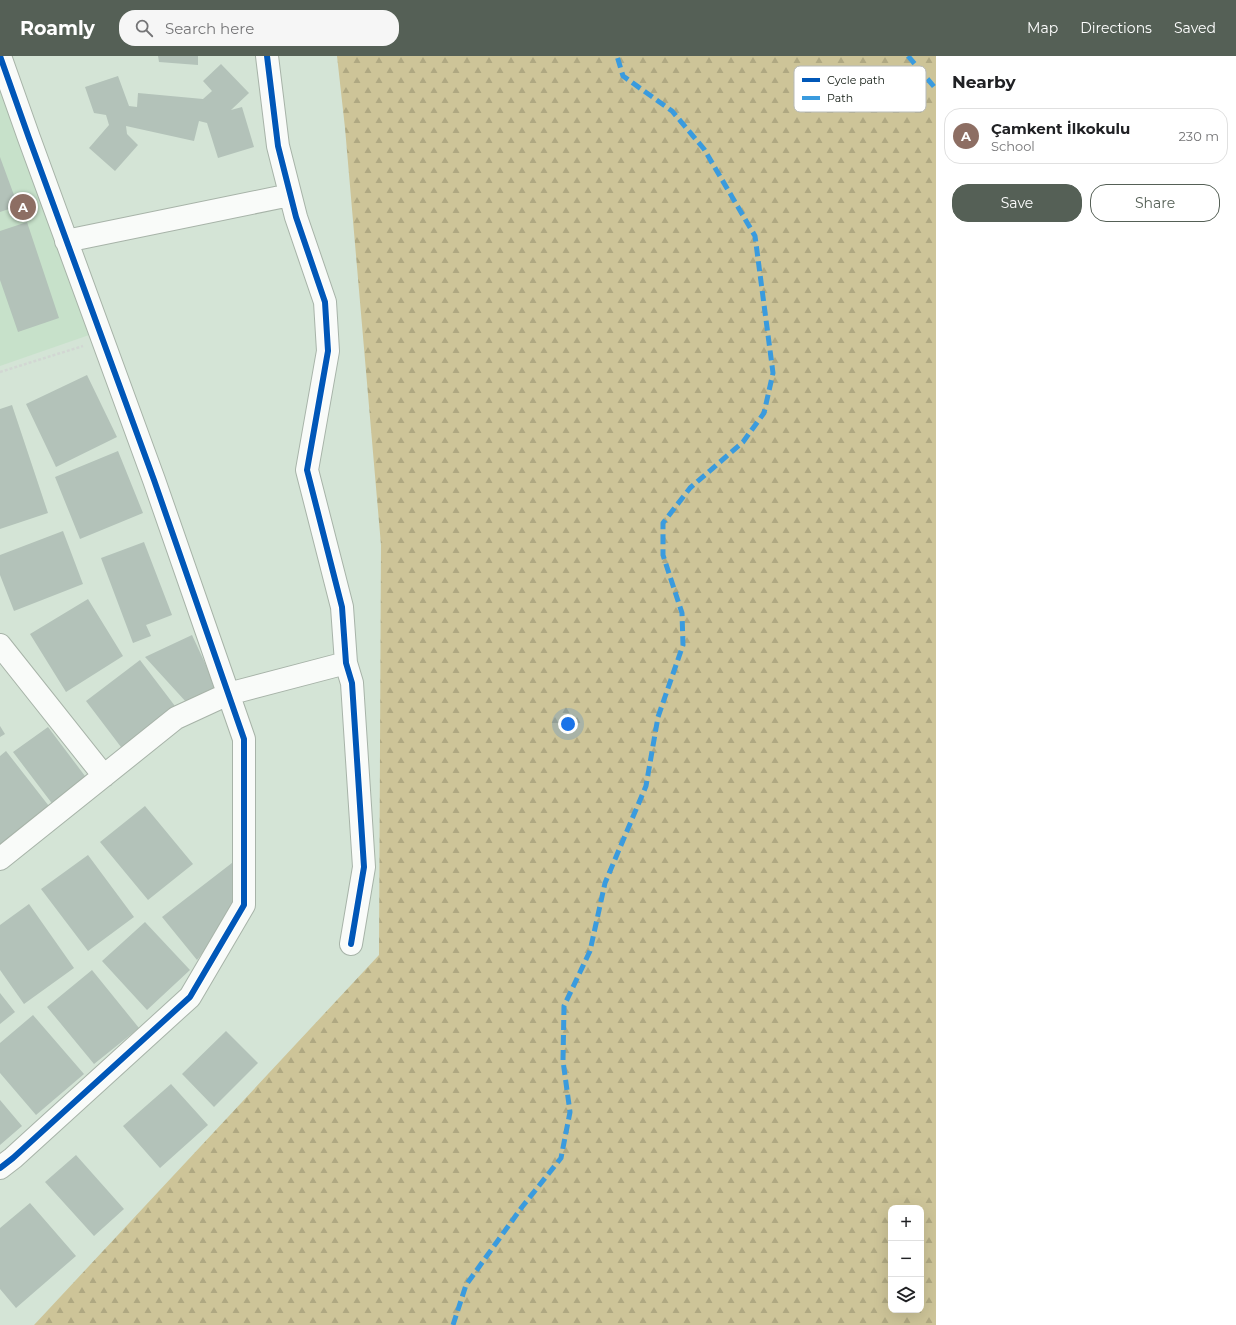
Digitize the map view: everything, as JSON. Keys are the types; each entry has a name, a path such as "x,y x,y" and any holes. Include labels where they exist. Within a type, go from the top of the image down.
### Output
{"street":[{"path":"0,56 154,480 244,739 244,905 190,997 19,1153 0,1168"},
{"path":"267,56 278,146 296,217 325,302 328,350 307,470 342,607 346,663 352,683 364,867 350,944"},
{"path":"66,241 290,195"},
{"path":"0,645 104,776"},
{"path":"0,859 176,718 228,694 346,663"}],"path":[{"path":"0,372 103,339"}],"shaded area":[{"path":"0,80 92,334 0,366"}],"green space":[{"path":"337,56 936,56 936,1325 34,1325 379,955 381,545 345,128"}],"building":[{"path":"158,56 198,56 198,65 159,62"},
{"path":"221,64 249,93 231,110 242,107 254,147 218,158 207,123 199,121 194,141 126,126 127,134 138,145 115,171 89,148 109,125 106,115 94,113 85,87 118,76 129,106 137,107 138,93 203,99 212,91 203,81"},
{"path":"0,157 18,206 0,212"},
{"path":"27,222 59,318 18,332 0,280 0,231"},
{"path":"87,375 117,437 56,467 26,404"},
{"path":"12,405 48,513 0,529 0,409"},
{"path":"118,451 143,513 80,539 55,477"},
{"path":"63,531 83,584 14,611 0,575 0,555"},
{"path":"144,542 172,615 146,625 151,636 133,643 101,558"},
{"path":"88,599 123,656 66,692 30,634"},
{"path":"192,635 217,689 187,703 145,657"},
{"path":"140,660 178,710 124,751 86,701"},
{"path":"0,726 5,734 0,737"},
{"path":"48,727 91,784 57,810 13,752"},
{"path":"6,751 52,810 0,847 0,756"},
{"path":"145,806 193,864 148,900 100,842"},
{"path":"88,855 134,917 88,951 41,889"},
{"path":"241,856 241,905 197,960 162,917"},
{"path":"29,904 74,968 24,1004 0,970 0,925"},
{"path":"145,922 190,970 147,1010 102,961"},
{"path":"92,970 139,1028 94,1064 47,1007"},
{"path":"0,993 15,1012 0,1024"},
{"path":"33,1015 84,1074 36,1115 0,1073 0,1043"},
{"path":"226,1031 258,1063 214,1107 182,1074"},
{"path":"171,1084 208,1125 160,1168 123,1126"},
{"path":"0,1100 22,1126 0,1145"},
{"path":"76,1155 124,1209 94,1236 45,1182"},
{"path":"30,1203 76,1256 16,1308 0,1289 0,1228"}],"marked path":[{"path":"453,1325 466,1285 522,1207 561,1158 570,1112 563,1061 564,1006 590,951 605,883 646,786 658,717 683,645 682,613 663,555 663,523 690,488 743,442 764,413 773,373 755,236 704,149 672,111 623,76 617,56"},
{"path":"908,56 916,66"},
{"path":"926,77 936,89"}],"cycle path":[{"path":"0,56 154,480 244,739 244,905 190,997 13,1158 0,1168"},
{"path":"267,56 278,146 296,217 325,302 328,351 307,470 342,607 346,663 352,683 364,867 351,944"}],"place":[{"name":"Çamkent İlkokulu","path":"23,207"}]}
